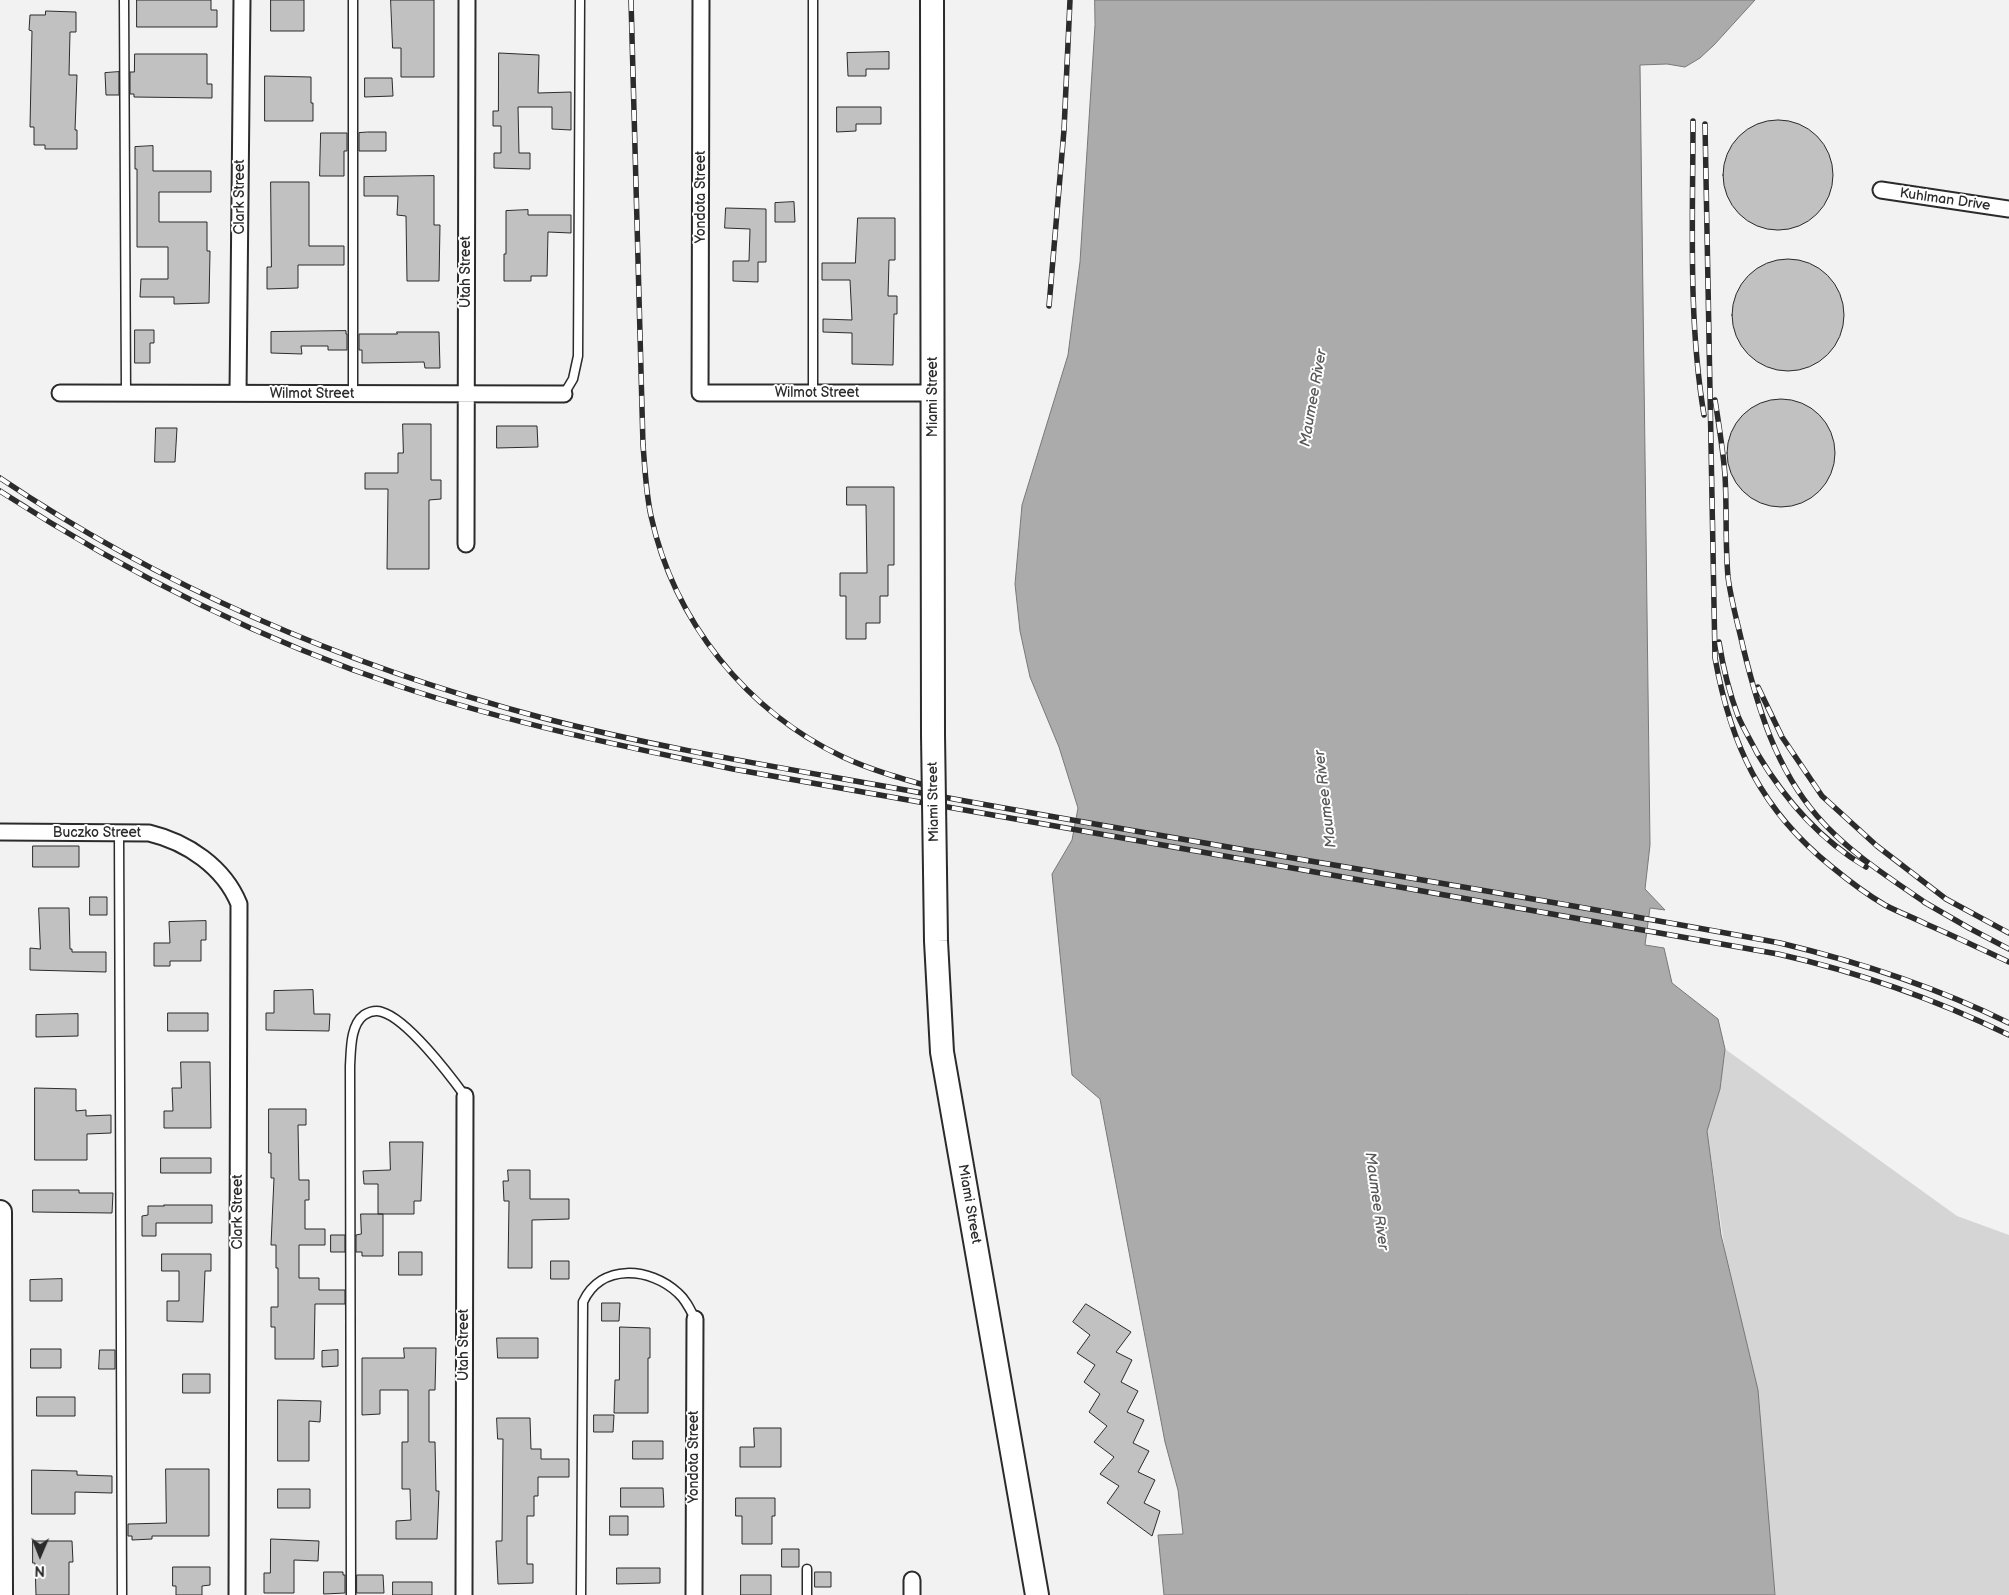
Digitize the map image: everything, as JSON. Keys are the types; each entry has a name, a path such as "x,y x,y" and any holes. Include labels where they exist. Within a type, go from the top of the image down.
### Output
{"street":[{"name":"Clark Street","path":"238,393 242,0"},
{"name":"Utah Street","path":"466,544 467,0"},
{"name":"Yondota Street","path":"700,394 701,0"},
{"name":"Miami Street","path":"932,0 933,735 936,941 942,1052 1037,1595"},
{"name":"Kuhlman Drive","path":"1881,190 2009,209"},
{"name":"Wilmot Street","path":"60,393 564,394"},
{"name":"Wilmot Street","path":"700,394 933,393"},
{"name":"Buczko Street","path":"0,832 149,833 162,836 190,849"},
{"name":"Clark Street","path":"190,849 224,878 233,889 239,904 237,1595"},
{"name":"Utah Street","path":"464,1595 465,1096"},
{"path":"0,1212 1,1595"},
{"name":"Yondota Street","path":"694,1595 695,1318"}],"lane":[{"path":"124,0 126,393"},
{"path":"353,0 353,394"},
{"path":"564,394 573,379 578,356 580,0"},
{"path":"812,0 813,393"},
{"path":"119,833 122,1595"},
{"path":"351,1595 350,1066 356,1026 363,1016 373,1011 383,1012 414,1034 465,1096"},
{"path":"581,1595 583,1302 588,1292 597,1282 609,1276 637,1273 667,1284 679,1293 695,1318"},
{"path":"807,1569 807,1595"}],"shaded area":[{"path":"1725,1049 1957,1216 2009,1235 2009,1595 1775,1595 1771,1556 1707,1131 1720,1089"}],"water":[{"name":"Maumee River","path":"1095,0 1755,0 1714,45 1700,58 1685,67 1667,64 1640,65 1650,845 1645,889 1665,910 1650,908 1645,945 1664,948 1672,983 1718,1019 1725,1049 1720,1089 1707,1131 1721,1235 1758,1390 1775,1595 1164,1595 1158,1535 1183,1534 1178,1490 1165,1442 1100,1099 1072,1075 1052,874 1072,840 1078,808 1059,747 1030,677 1020,631 1015,584 1022,505 1068,355 1080,262"}],"building":[{"path":"137,0 211,0 211,10 217,10 217,27 137,27"},
{"path":"271,0 304,0 304,31 271,31"},
{"path":"391,0 434,0 434,77 401,77 401,48 393,48"},
{"path":"46,11 76,12 76,32 70,32 69,75 77,75 75,130 77,130 77,149 45,149 45,145 34,145 34,127 30,127 32,31 29,30 30,15 45,15"},
{"path":"889,52 889,69 866,69 866,76 848,76 847,53"},
{"path":"499,53 539,55 538,93 571,92 571,130 552,129 552,107 518,107 519,153 530,153 530,169 494,168 494,153 501,153 501,126 493,126 493,111 498,111"},
{"path":"135,54 207,54 207,84 212,84 212,98 134,97 134,94 130,94 130,72 134,72"},
{"path":"119,72 119,95 106,95 105,73"},
{"path":"265,76 311,77 313,121 265,121"},
{"path":"365,78 392,78 393,96 365,97"},
{"path":"837,107 881,107 881,124 856,124 856,131 837,132"},
{"path":"1778,120 1799,124 1817,136 1829,154 1833,175 1829,196 1817,214 1799,226 1778,230 1757,226 1739,214 1727,196 1723,175 1727,154 1739,136 1757,124"},
{"path":"386,132 386,151 359,151 359,133"},
{"path":"321,133 347,133 347,151 344,151 344,176 320,176"},
{"path":"153,146 153,171 211,171 211,192 159,192 159,222 207,222 207,251 210,251 209,303 174,304 174,297 140,297 141,279 168,279 168,247 137,247 137,169 135,169 135,147"},
{"path":"434,176 434,225 440,225 439,281 407,281 406,216 397,215 398,196 364,196 364,177"},
{"path":"271,182 309,182 309,246 344,246 344,265 298,265 298,288 267,289 267,267 271,267"},
{"path":"794,202 795,222 775,222 775,203"},
{"path":"726,208 766,209 766,262 758,262 758,282 733,281 733,261 749,261 750,229 725,228"},
{"path":"528,210 528,215 571,215 571,233 548,232 547,276 531,276 531,281 504,281 506,211"},
{"path":"858,218 895,218 895,260 889,260 888,296 897,296 897,314 894,314 893,365 852,364 852,333 823,332 823,319 852,320 850,280 822,280 822,263 855,263"},
{"path":"1788,259 1810,263 1828,275 1840,293 1844,315 1840,337 1828,355 1810,367 1788,371 1766,367 1748,355 1736,337 1732,315 1736,293 1748,275 1766,263"},
{"path":"135,330 154,330 154,343 150,343 150,363 135,363"},
{"path":"346,331 347,350 328,350 328,346 301,346 302,354 271,353 271,332"},
{"path":"397,332 439,332 440,368 425,368 424,362 362,363 362,350 359,350 359,334 397,334"},
{"path":"1781,399 1802,403 1819,415 1831,432 1835,453 1831,474 1819,491 1802,503 1781,507 1760,503 1743,491 1731,474 1727,453 1731,432 1743,415 1760,403"},
{"path":"403,424 431,424 431,480 441,480 441,499 429,500 429,569 387,569 388,489 365,489 365,473 398,473 398,453 403,453"},
{"path":"497,426 537,426 538,447 497,448"},
{"path":"156,428 177,428 175,462 155,462"},
{"path":"847,487 894,487 894,565 888,565 888,596 880,596 880,623 866,623 866,639 846,639 846,596 840,596 840,573 867,573 866,505 847,505"},
{"path":"33,846 79,846 79,867 33,867"},
{"path":"90,897 107,897 107,915 90,915"},
{"path":"39,908 69,908 70,949 72,949 72,952 106,952 106,972 30,970 30,948 40,949"},
{"path":"206,921 206,940 201,940 201,961 170,961 170,966 154,966 154,943 170,943 169,922"},
{"path":"313,990 314,1014 330,1014 329,1031 266,1030 266,1013 274,1013 274,991"},
{"path":"168,1013 208,1013 208,1031 168,1031"},
{"path":"78,1014 78,1036 36,1037 36,1015"},
{"path":"181,1062 210,1062 211,1128 164,1128 164,1111 173,1111 172,1088 181,1088"},
{"path":"35,1088 76,1089 76,1111 86,1110 86,1116 111,1115 111,1133 87,1134 87,1160 35,1160"},
{"path":"269,1109 306,1109 306,1125 298,1125 299,1180 309,1180 309,1200 305,1200 305,1229 325,1229 325,1245 299,1245 299,1278 319,1278 319,1290 345,1290 345,1304 315,1304 314,1359 275,1359 275,1327 271,1327 271,1307 278,1307 278,1268 276,1268 276,1245 271,1245 274,1178 271,1178 271,1153 269,1153"},
{"path":"390,1142 423,1142 421,1201 414,1201 414,1214 378,1214 378,1184 364,1184 363,1171 390,1170"},
{"path":"161,1158 211,1158 211,1173 161,1173"},
{"path":"508,1170 530,1170 530,1199 569,1199 569,1219 532,1220 532,1268 508,1268 509,1201 504,1201 503,1181 508,1181"},
{"path":"33,1190 79,1190 79,1193 113,1193 112,1213 33,1212"},
{"path":"212,1205 212,1223 156,1223 156,1236 142,1236 142,1216 148,1215 148,1206"},
{"path":"361,1214 383,1214 383,1256 362,1256 362,1252 356,1252 356,1235 361,1234"},
{"path":"331,1235 345,1235 345,1252 331,1252"},
{"path":"399,1252 422,1252 422,1275 399,1275"},
{"path":"162,1254 211,1254 211,1271 205,1271 203,1322 167,1321 167,1301 179,1301 179,1271 162,1271"},
{"path":"551,1261 569,1261 569,1279 551,1279"},
{"path":"62,1279 62,1301 30,1301 30,1280"},
{"path":"602,1303 620,1303 619,1321 602,1321"},
{"path":"1086,1304 1131,1332 1116,1352 1132,1360 1121,1382 1138,1391 1127,1412 1144,1420 1133,1443 1149,1451 1138,1472 1155,1480 1144,1503 1160,1511 1152,1536 1107,1503 1119,1486 1100,1474 1114,1457 1094,1442 1107,1426 1089,1412 1100,1394 1084,1382 1095,1365 1077,1353 1090,1335 1073,1322"},
{"path":"620,1327 650,1328 648,1413 614,1413 615,1380 619,1380"},
{"path":"497,1338 538,1338 538,1358 498,1358"},
{"path":"404,1348 436,1348 435,1390 429,1390 429,1442 435,1442 436,1491 439,1491 437,1539 396,1539 396,1521 411,1520 410,1489 402,1489 402,1442 408,1442 408,1390 380,1390 380,1414 362,1415 362,1358 404,1358"},
{"path":"31,1349 61,1349 61,1368 31,1368"},
{"path":"100,1350 115,1350 115,1369 99,1369"},
{"path":"338,1350 338,1366 322,1367 322,1351"},
{"path":"183,1374 210,1374 210,1393 183,1393"},
{"path":"37,1397 75,1397 75,1416 37,1416"},
{"path":"278,1400 321,1401 320,1422 309,1421 309,1461 278,1461"},
{"path":"594,1415 614,1415 613,1432 594,1432"},
{"path":"497,1418 530,1418 531,1449 541,1449 541,1459 569,1459 569,1477 538,1477 538,1496 534,1496 534,1516 527,1516 527,1564 533,1564 533,1583 498,1584 496,1541 502,1541 503,1439 498,1439"},
{"path":"754,1428 781,1428 781,1467 740,1467 740,1447 754,1447"},
{"path":"633,1441 663,1441 663,1459 633,1459"},
{"path":"166,1469 209,1469 209,1536 152,1536 152,1539 132,1540 132,1536 128,1536 128,1524 166,1523"},
{"path":"32,1470 77,1471 77,1475 112,1476 112,1493 75,1492 75,1514 32,1514"},
{"path":"621,1488 663,1488 664,1507 621,1507"},
{"path":"278,1489 310,1489 310,1508 278,1508"},
{"path":"736,1498 775,1498 775,1516 772,1516 772,1544 742,1544 742,1516 736,1516"},
{"path":"610,1516 628,1516 628,1535 610,1535"},
{"path":"271,1539 319,1541 318,1561 294,1560 294,1593 264,1593 264,1573 270,1573"},
{"path":"33,1541 72,1541 73,1562 69,1562 69,1595 36,1595"},
{"path":"782,1549 799,1549 799,1567 782,1567"},
{"path":"173,1567 210,1567 210,1585 202,1586 202,1595 176,1595 176,1586 173,1586"},
{"path":"617,1568 660,1568 660,1583 617,1584"},
{"path":"324,1572 343,1572 343,1575 345,1575 345,1593 324,1594"},
{"path":"815,1572 831,1572 831,1587 815,1587"},
{"path":"357,1575 383,1575 384,1593 357,1593"},
{"path":"741,1575 771,1575 771,1595 741,1595"},
{"path":"393,1582 432,1582 432,1595 393,1595"}],"railway":[{"path":"631,0 643,445 649,507 662,555 677,591 696,626 719,659 775,715 808,738 854,762 902,779 939,789"},
{"path":"1049,306 1064,130 1070,0"},
{"path":"1693,121 1693,306 1704,415"},
{"path":"1705,124 1715,658 1730,720 1740,748 1768,799 1786,823 1832,867 1885,905 2009,962"},
{"path":"1715,400 1725,475 1729,586 1755,692 1770,736 1790,778 1802,797 1829,829 1870,864 1929,905"},
{"path":"0,478 63,518 127,555 261,620 330,649 400,675 471,698 543,718 645,742 748,762 1780,943 1839,958 1897,977 1954,998 2009,1023"},
{"path":"0,491 96,549 195,602 245,626 349,668 402,687 484,712 525,723 733,769 1778,954 1837,969 1896,988 1953,1010 2009,1035"},
{"path":"1719,642 1722,661 1738,716 1757,753 1779,787 1818,831 1866,867"},
{"path":"1758,687 1782,737 1822,796 1877,846 1946,899 2009,933"},
{"path":"1924,902 2009,949"}]}
